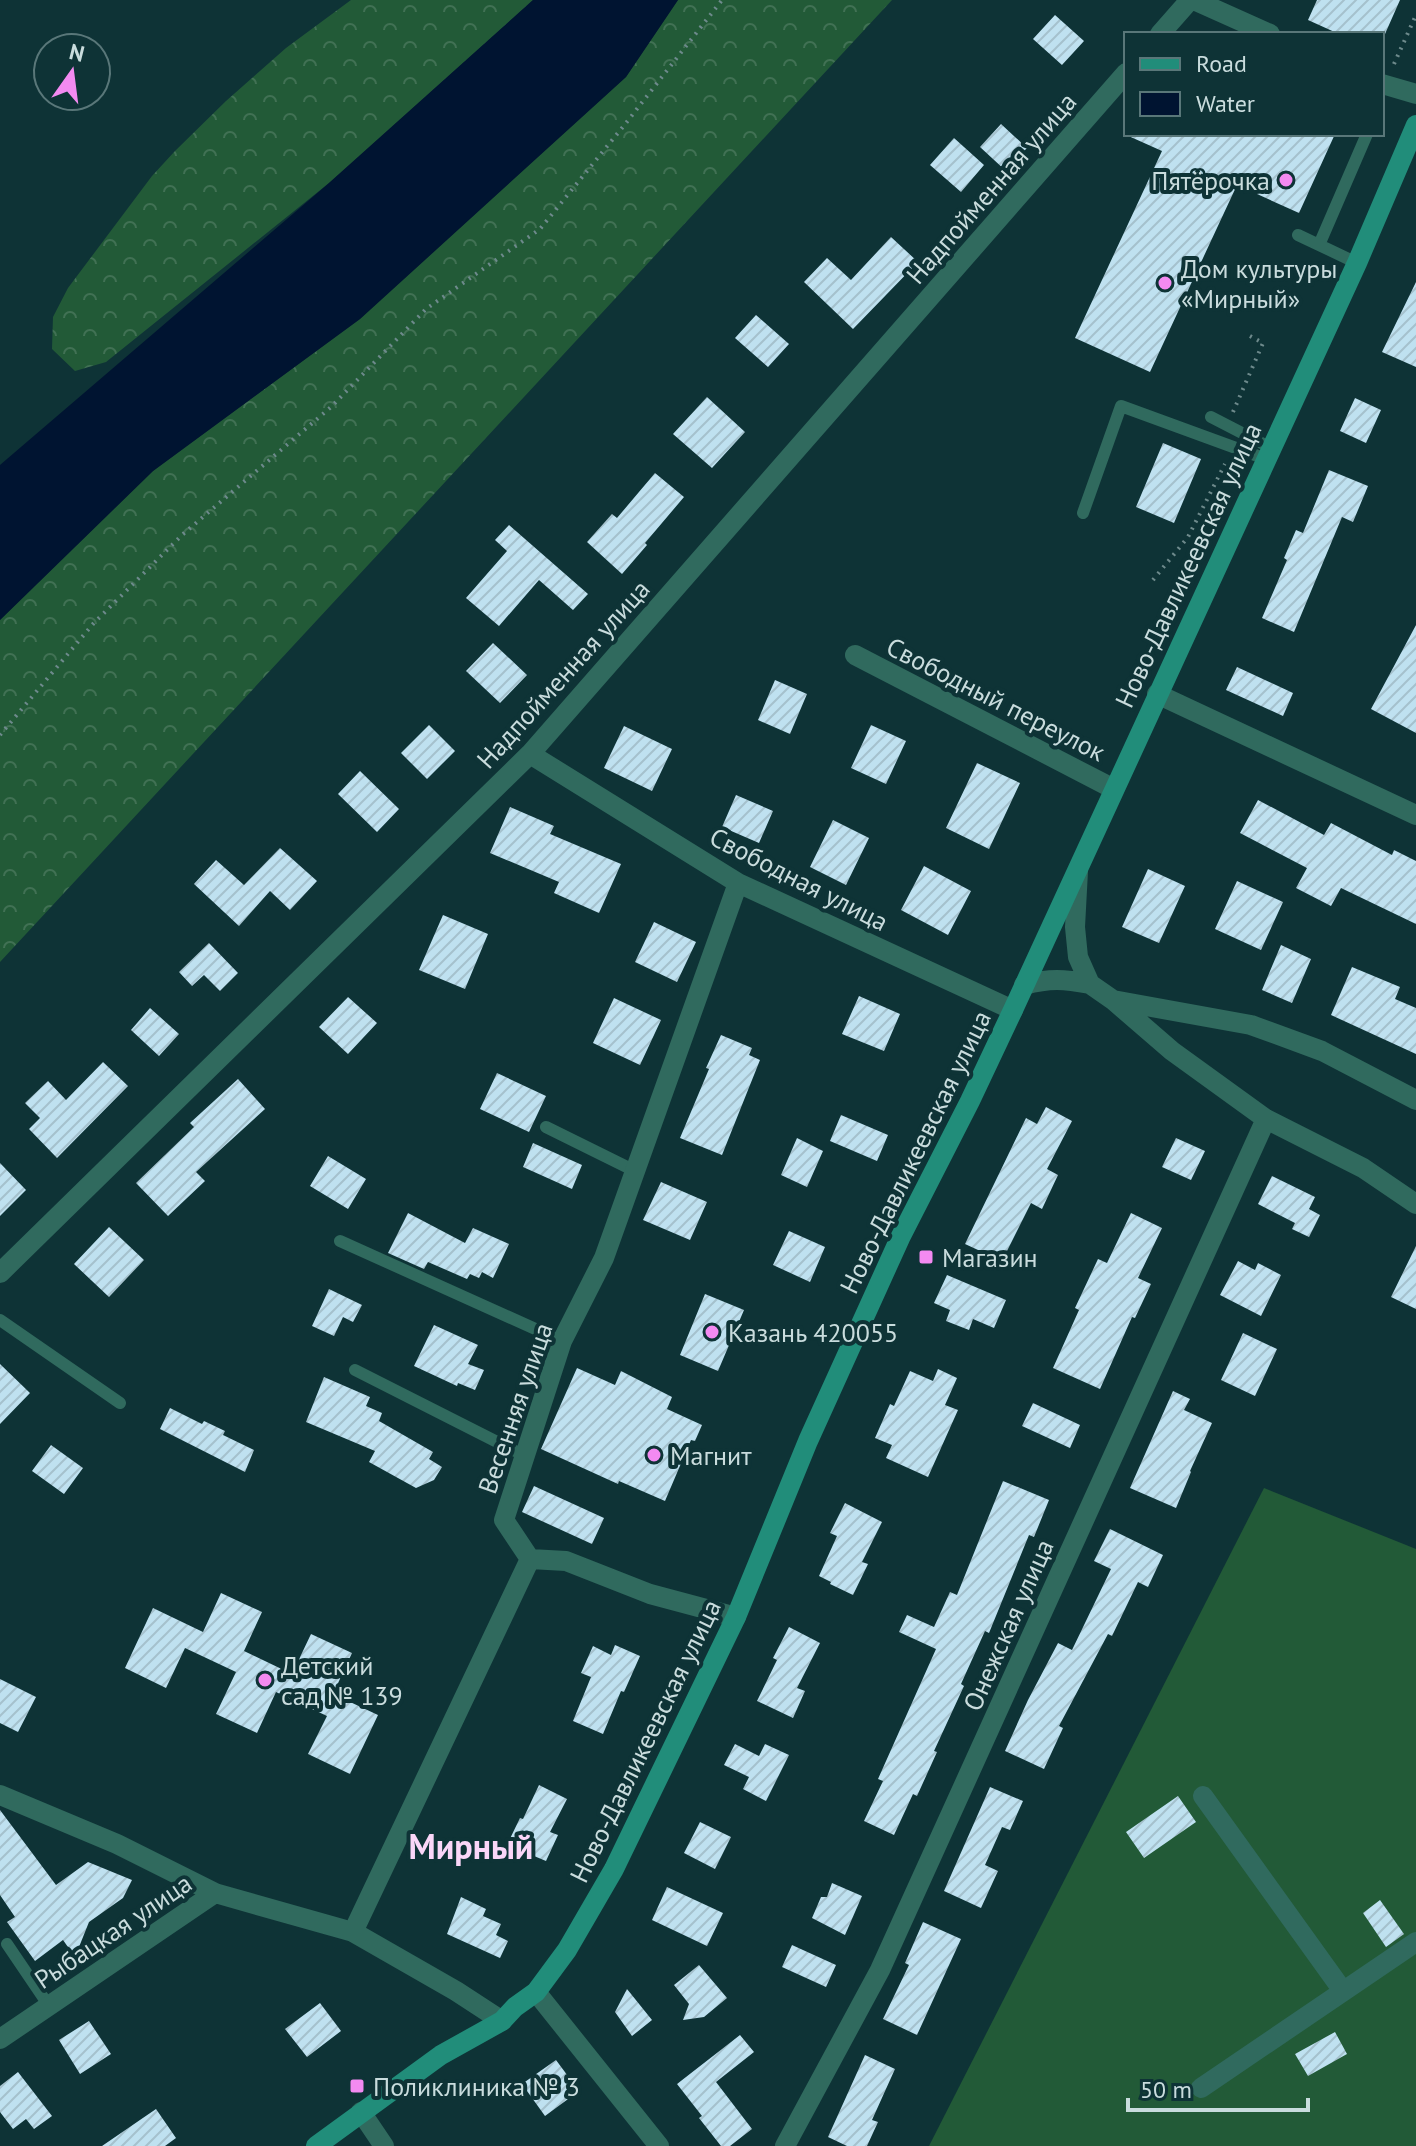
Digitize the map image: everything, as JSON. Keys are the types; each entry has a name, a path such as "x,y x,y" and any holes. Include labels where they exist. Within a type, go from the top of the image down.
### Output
{"street":[{"path":"1162,32 1192,0 1265,32"},
{"name":"Надпойменная улица","path":"0,1273 530,754 1124,75"},
{"path":"1384,90 1416,94"},
{"name":"Ново-Давликеевская улица","path":"316,2146 441,2055 502,2021 536,1992 567,1950 614,1869 736,1617 808,1441 894,1251 1013,1010 1357,263 1416,125"},
{"name":"Свободный переулок","path":"855,655 1114,789"},
{"path":"1157,694 1415,814"},
{"name":"Свободная улица","path":"530,754 738,883 1013,1010"},
{"path":"1078,867 1075,927 1078,957 1090,984"},
{"name":"Весенняя улица","path":"530,1559 504,1520 562,1341 604,1258 738,883"},
{"path":"1024,985 1063,978 1090,984 1172,1051 1266,1119 1363,1168 1416,1204"},
{"path":"1113,1000 1251,1025 1322,1051 1416,1100"},
{"name":"Онежская улица","path":"785,2146 880,1970 1266,1119"},
{"path":"353,1932 530,1559 566,1561 650,1594 736,1617"},
{"name":"Рыбацкая улица","path":"0,1795 117,1844 215,1893 353,1932 502,2021"},
{"path":"1203,1796 1343,1991"},
{"name":"Рыбацкая улица","path":"0,2039 215,1893"},
{"path":"1201,2088 1416,1942"},
{"path":"536,1992 659,2146"},
{"path":"361,2112 384,2146"}],"lane":[{"path":"1319,245 1366,136"},
{"path":"1298,235 1357,263"},
{"path":"1083,513 1121,406 1227,445 1269,454"},
{"path":"1211,417 1230,426 1269,454"},
{"path":"546,1127 635,1171"},
{"path":"340,1241 562,1341"},
{"path":"0,1320 120,1403"},
{"path":"355,1370 525,1456"},
{"path":"7,1944 49,2006"}],"path":[{"path":"0,735 93,624 182,535 331,407 426,309 540,229 722,0"},
{"path":"1384,90 1416,15"},
{"path":"1230,426 1231,416 1263,343 1250,336"},
{"path":"1153,580 1188,537 1225,464 1227,445"}],"green space":[{"path":"351,0 533,0 329,183 106,362 75,371 52,349 53,317 68,288 152,176 175,151 286,48"},
{"path":"678,0 892,0 0,962 0,620 153,471 360,319 626,77"},
{"path":"1264,1488 1416,1549 1416,2146 929,2146"}],"water":[{"path":"533,0 678,0 626,77 360,319 153,471 0,620 0,465 329,183"}],"building":[{"path":"1317,0 1400,0 1385,34 1335,32 1308,20"},
{"path":"1055,15 1084,41 1062,65 1033,39"},
{"path":"1001,124 1027,148 1006,171 980,147"},
{"path":"1128,136 1334,136 1299,213 1237,185 1150,372 1075,338 1162,151"},
{"path":"954,138 984,165 961,192 930,165"},
{"path":"891,237 918,262 853,329 804,282 827,258 851,280"},
{"path":"1416,282 1416,367 1382,352"},
{"path":"756,315 789,344 768,367 735,338"},
{"path":"707,397 745,432 712,468 673,434"},
{"path":"1355,398 1381,410 1366,443 1340,431"},
{"path":"1163,443 1201,459 1174,523 1136,507"},
{"path":"1329,470 1368,486 1353,522 1342,517 1294,632 1262,618 1287,560 1284,558 1296,530 1303,533"},
{"path":"655,473 684,497 622,574 587,542 612,514 617,518"},
{"path":"509,525 588,594 573,610 539,580 499,626 466,598 507,551 495,540"},
{"path":"1416,625 1416,733 1371,709"},
{"path":"493,643 527,675 500,703 466,671"},
{"path":"1237,667 1293,693 1283,716 1226,690"},
{"path":"775,680 807,694 790,734 758,720"},
{"path":"429,725 455,751 427,779 401,753"},
{"path":"871,725 906,741 886,784 851,768"},
{"path":"624,726 672,749 652,791 604,768"},
{"path":"977,763 1020,783 989,849 946,828"},
{"path":"360,771 399,809 377,832 338,794"},
{"path":"736,795 773,811 759,843 722,827"},
{"path":"1258,800 1324,835 1331,823 1392,855 1394,850 1416,861 1416,924 1341,888 1331,906 1296,888 1307,868 1240,833"},
{"path":"510,807 554,826 550,834 621,864 599,913 554,893 559,882 490,853"},
{"path":"833,820 869,838 846,885 810,867"},
{"path":"280,848 317,881 290,910 270,891 239,926 194,884 216,860 244,885"},
{"path":"924,866 971,891 948,935 901,910"},
{"path":"1148,869 1185,886 1159,943 1122,927"},
{"path":"1237,881 1283,902 1261,950 1215,929"},
{"path":"443,915 488,934 465,989 419,970"},
{"path":"654,922 696,942 677,982 635,962"},
{"path":"209,943 238,973 220,991 204,975 192,986 179,972"},
{"path":"1281,945 1311,959 1292,1003 1262,990"},
{"path":"1352,967 1400,987 1395,999 1416,1008 1416,1054 1331,1015"},
{"path":"859,996 900,1014 884,1051 842,1034"},
{"path":"348,997 377,1023 348,1054 319,1027"},
{"path":"614,998 661,1020 640,1065 593,1043"},
{"path":"150,1008 179,1034 159,1056 131,1030"},
{"path":"721,1035 752,1048 749,1055 760,1060 722,1155 680,1138"},
{"path":"103,1062 128,1086 57,1158 29,1129 40,1118 25,1103 48,1081 66,1100"},
{"path":"497,1073 546,1096 529,1132 480,1109"},
{"path":"238,1079 265,1109 196,1172 205,1181 168,1216 136,1183 194,1127 190,1123"},
{"path":"1046,1107 1072,1121 1047,1169 1058,1175 1042,1209 1031,1203 1002,1261 965,1244 1026,1118 1037,1124"},
{"path":"841,1115 888,1135 877,1161 830,1141"},
{"path":"797,1138 823,1151 807,1187 781,1175"},
{"path":"1176,1138 1205,1151 1191,1180 1162,1167"},
{"path":"533,1143 582,1165 572,1189 523,1167"},
{"path":"328,1156 366,1179 348,1209 310,1186"},
{"path":"0,1163 26,1190 0,1216"},
{"path":"1272,1176 1315,1197 1309,1209 1320,1215 1309,1237 1292,1229 1295,1223 1258,1204"},
{"path":"661,1182 707,1202 690,1240 643,1220"},
{"path":"408,1213 465,1243 473,1228 509,1244 493,1278 482,1272 479,1278 470,1274 467,1279 428,1262 424,1269 388,1253"},
{"path":"1131,1213 1162,1228 1138,1278 1151,1284 1135,1318 1132,1317 1100,1389 1053,1368 1079,1310 1075,1308 1098,1259 1107,1263"},
{"path":"109,1227 144,1260 109,1297 74,1264"},
{"path":"789,1231 825,1247 810,1282 773,1265"},
{"path":"1416,1246 1416,1309 1391,1297"},
{"path":"1238,1261 1255,1270 1258,1263 1281,1275 1261,1316 1220,1295"},
{"path":"947,1275 1006,1300 994,1328 973,1319 969,1330 946,1321 950,1310 934,1303"},
{"path":"329,1289 362,1305 353,1322 343,1317 334,1336 312,1326"},
{"name":"Казань 420055","path":"705,1294 744,1310 718,1371 680,1355"},
{"path":"434,1325 478,1345 468,1364 484,1370 475,1390 458,1383 457,1386 414,1366"},
{"path":"1243,1333 1277,1349 1255,1396 1221,1380"},
{"path":"0,1364 30,1393 0,1424"},
{"path":"577,1368 615,1385 621,1371 672,1397 667,1409 702,1425 695,1441 691,1440 665,1501 619,1481 618,1484 541,1449"},
{"path":"938,1369 957,1378 945,1405 958,1410 928,1477 886,1458 892,1445 875,1438 890,1404 894,1406 910,1371 933,1381"},
{"path":"324,1377 370,1397 366,1406 382,1413 379,1421 433,1452 429,1459 442,1467 434,1480 416,1488 369,1462 375,1451 306,1422"},
{"path":"1173,1391 1190,1399 1184,1410 1212,1423 1176,1508 1130,1488"},
{"path":"1033,1403 1080,1425 1070,1448 1022,1426"},
{"path":"170,1408 202,1424 204,1421 225,1431 223,1435 254,1450 245,1472 160,1429"},
{"path":"51,1445 83,1468 64,1494 32,1471"},
{"path":"1003,1481 1049,1500 1034,1537 1029,1535 989,1633 985,1631 961,1684 964,1686 917,1796 913,1794 894,1835 864,1821 883,1781 878,1779 936,1649 899,1632 907,1615 934,1627 950,1592 957,1595"},
{"path":"534,1486 604,1518 592,1544 522,1512"},
{"path":"845,1503 882,1522 862,1562 868,1564 853,1595 819,1576 837,1536 830,1533"},
{"path":"1110,1529 1163,1555 1148,1587 1138,1582 1112,1636 1108,1634 1059,1726 1063,1728 1044,1769 1005,1751 1058,1643 1072,1650 1111,1569 1094,1561"},
{"path":"221,1593 262,1612 244,1651 292,1674 311,1634 352,1653 333,1694 378,1715 350,1774 308,1754 327,1716 276,1692 257,1733 216,1714 236,1672 185,1648 166,1688 125,1668 153,1608 203,1632"},
{"path":"789,1627 820,1643 797,1688 805,1691 793,1718 757,1701"},
{"path":"615,1645 640,1656 603,1734 573,1721 591,1677 581,1673 593,1646 611,1655"},
{"path":"0,1679 36,1697 18,1732 0,1723"},
{"path":"735,1744 759,1756 765,1744 789,1755 766,1801 743,1789 749,1777 724,1765"},
{"path":"539,1785 567,1799 550,1832 558,1835 546,1861 534,1856 530,1863 504,1851"},
{"path":"990,1787 1023,1801 1010,1830 1002,1827 985,1865 998,1871 981,1908 944,1891"},
{"path":"1178,1796 1196,1822 1144,1858 1126,1832"},
{"path":"0,1810 56,1885 88,1862 132,1880 123,1898 89,1922 75,1957 63,1940 35,1961 7,1922 15,1917 0,1895"},
{"path":"700,1822 731,1837 715,1869 684,1853"},
{"path":"832,1883 862,1896 845,1935 812,1918 821,1897 827,1897"},
{"path":"667,1887 723,1913 707,1946 652,1920"},
{"path":"461,1897 486,1909 483,1916 501,1924 496,1935 508,1941 500,1958 447,1934"},
{"path":"1380,1900 1404,1934 1386,1947 1363,1913"},
{"path":"923,1922 961,1939 917,2035 883,2019 909,1965 905,1963"},
{"path":"792,1945 836,1965 826,1987 782,1967"},
{"path":"699,1965 727,1998 704,2017 683,2020 689,2004 674,1985"},
{"path":"627,1989 652,2020 632,2036 615,2012"},
{"path":"320,2003 341,2031 307,2057 285,2029"},
{"path":"89,2021 111,2054 80,2074 59,2040"},
{"path":"1335,2032 1347,2054 1308,2076 1295,2054"},
{"path":"740,2035 754,2052 716,2082 752,2129 730,2146 721,2146 677,2084"},
{"path":"865,2055 895,2069 872,2120 878,2122 867,2146 847,2146 828,2137"},
{"path":"556,2060 579,2091 545,2116 522,2084"},
{"path":"18,2072 52,2116 34,2129 26,2119 13,2129 0,2112 0,2086"},
{"path":"156,2109 176,2138 165,2146 102,2146"}],"place":[{"name":"Пятёрочка","path":"1286,180"},
{"name":"Дом культуры «Мирный»","path":"1165,283"},
{"name":"Магазин","path":"926,1257"},
{"name":"Казань 420055","path":"712,1332"},
{"name":"Магнит","path":"654,1455"},
{"name":"Детский сад № 139","path":"265,1680"},
{"name":"Поликлиника № 3","path":"357,2086"}],"district":[{"name":"Мирный","path":"471,1846"}]}
